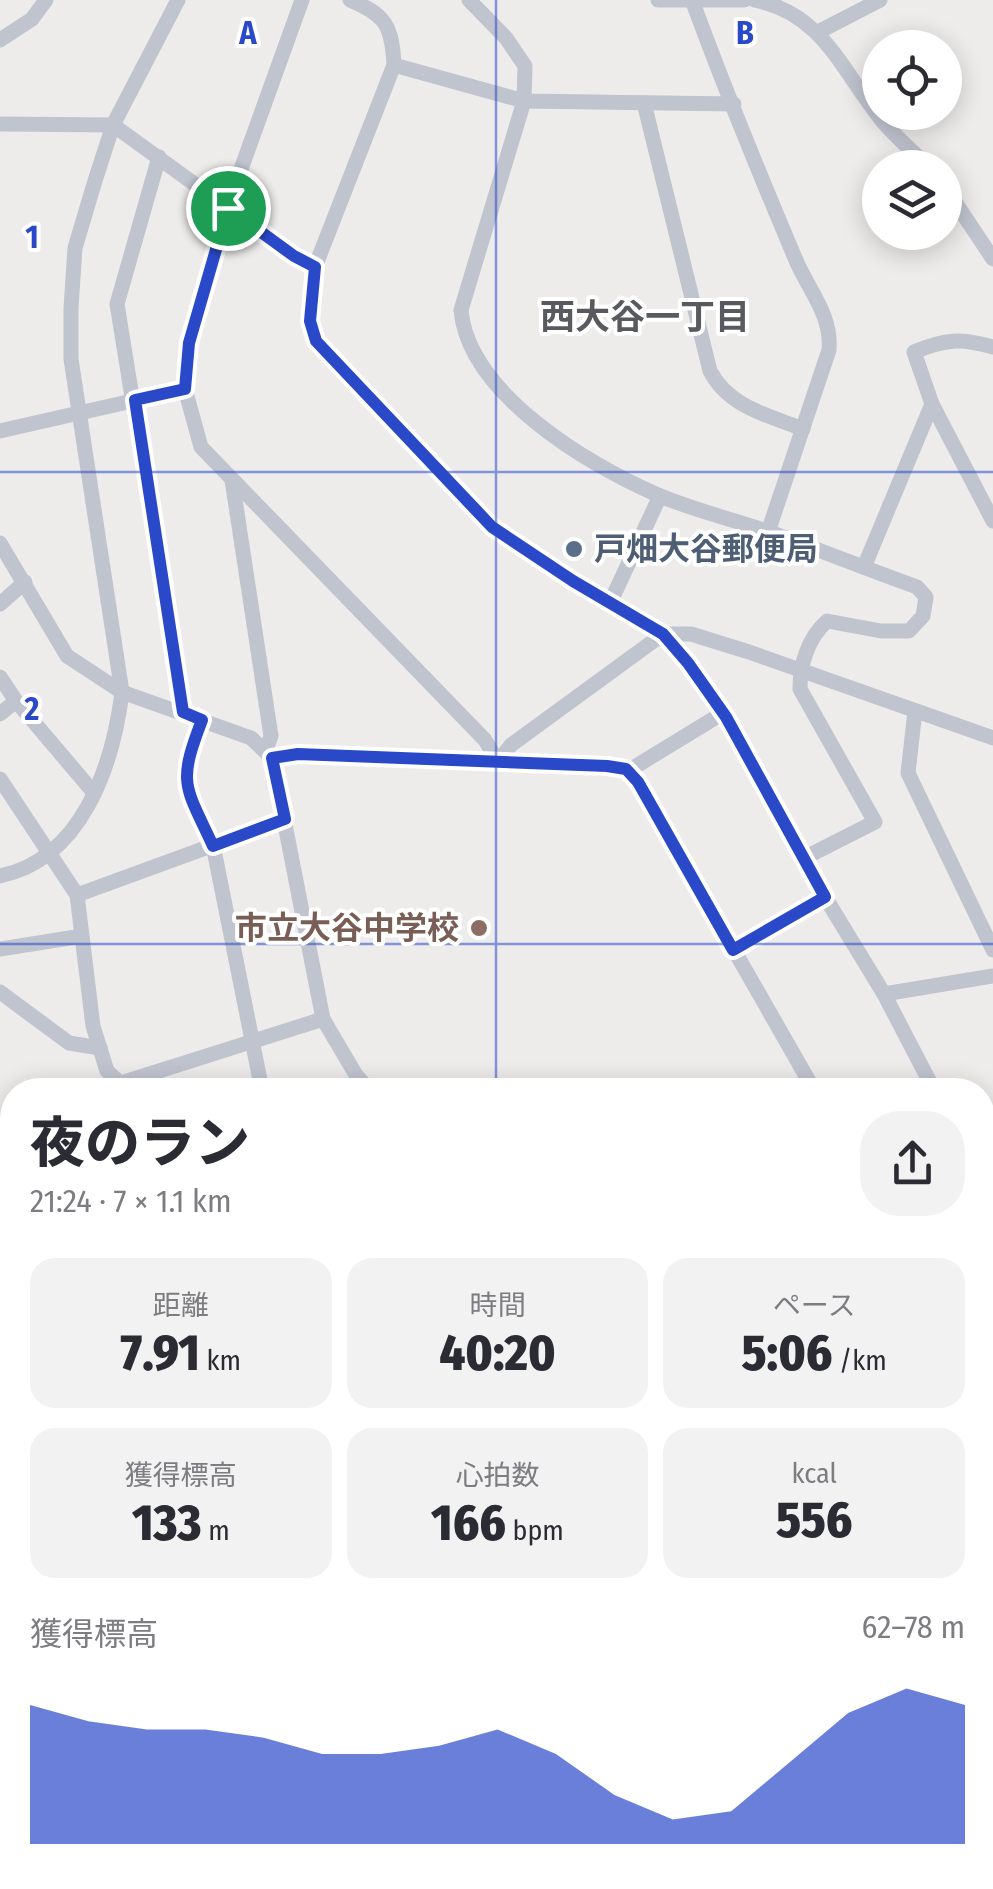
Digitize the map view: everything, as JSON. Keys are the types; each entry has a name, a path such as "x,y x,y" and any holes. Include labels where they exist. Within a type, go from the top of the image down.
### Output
{"street":[{"path":"0,40 32,20 46,0"},
{"path":"0,876 35,865 72,830 94,793 116,735 122,692 79,412 71,325 75,248 114,125 178,0"},
{"path":"302,0 228,208 189,343 185,389 200,448 485,740 498,762"},
{"path":"350,0 374,10 388,26 394,65 315,267 310,321 316,341 492,527 663,634 688,663 723,714 884,994 928,1078"},
{"path":"469,0 506,38 525,66 524,101 460,310 462,329 482,368 517,406 561,440 660,496 917,587 926,597 923,616 909,631 881,631 827,620 817,630 800,668 800,689 875,822 804,858"},
{"path":"658,0 744,0"},
{"path":"754,0 776,2 818,32 882,122 911,150"},
{"path":"818,32 880,0"},
{"path":"692,1 797,263 826,316 830,334 768,532"},
{"path":"394,65 524,101 734,104"},
{"path":"644,103 710,371 740,405 803,429"},
{"path":"0,124 114,125 294,256 315,267"},
{"path":"159,158 117,304 183,712"},
{"path":"962,213 993,259"},
{"path":"993,347 966,340 934,344 914,352 932,404 993,521"},
{"path":"0,431 185,389"},
{"path":"864,567 932,404"},
{"path":"232,480 271,736 269,754 323,1019 359,1078"},
{"path":"610,603 660,496"},
{"path":"0,543 66,656 122,692 251,738 269,754 607,766 628,771 638,782 807,1078"},
{"path":"0,604 25,582"},
{"path":"498,762 510,745 663,634 690,634 800,668 993,738"},
{"path":"0,677 16,702 94,793"},
{"path":"0,714 16,702"},
{"path":"915,711 908,773 993,950"},
{"path":"628,771 723,714"},
{"path":"202,720 185,769 187,791 213,846 260,1078"},
{"path":"0,778 77,895 92,1026 106,1071 112,1078"},
{"path":"77,895 285,819"},
{"path":"733,950 825,897"},
{"path":"0,949 82,936"},
{"path":"884,994 993,976"},
{"path":"0,992 69,1043 100,1048"},
{"path":"138,1078 323,1019"}],"place":[{"name":"戸畑大谷郵便局","path":"574,549"},
{"name":"市立大谷中学校","path":"479,928"}],"district":[{"name":"西大谷一丁目","path":"645,317"}],"route":[{"path":"228,208 315,267 310,321 316,341 492,527 663,634 726,717 825,897 733,950 638,782 626,769 607,766 298,754 272,758 285,819 213,846 187,791 185,769 202,720 183,712 135,400 185,389 189,343 228,208"}]}
